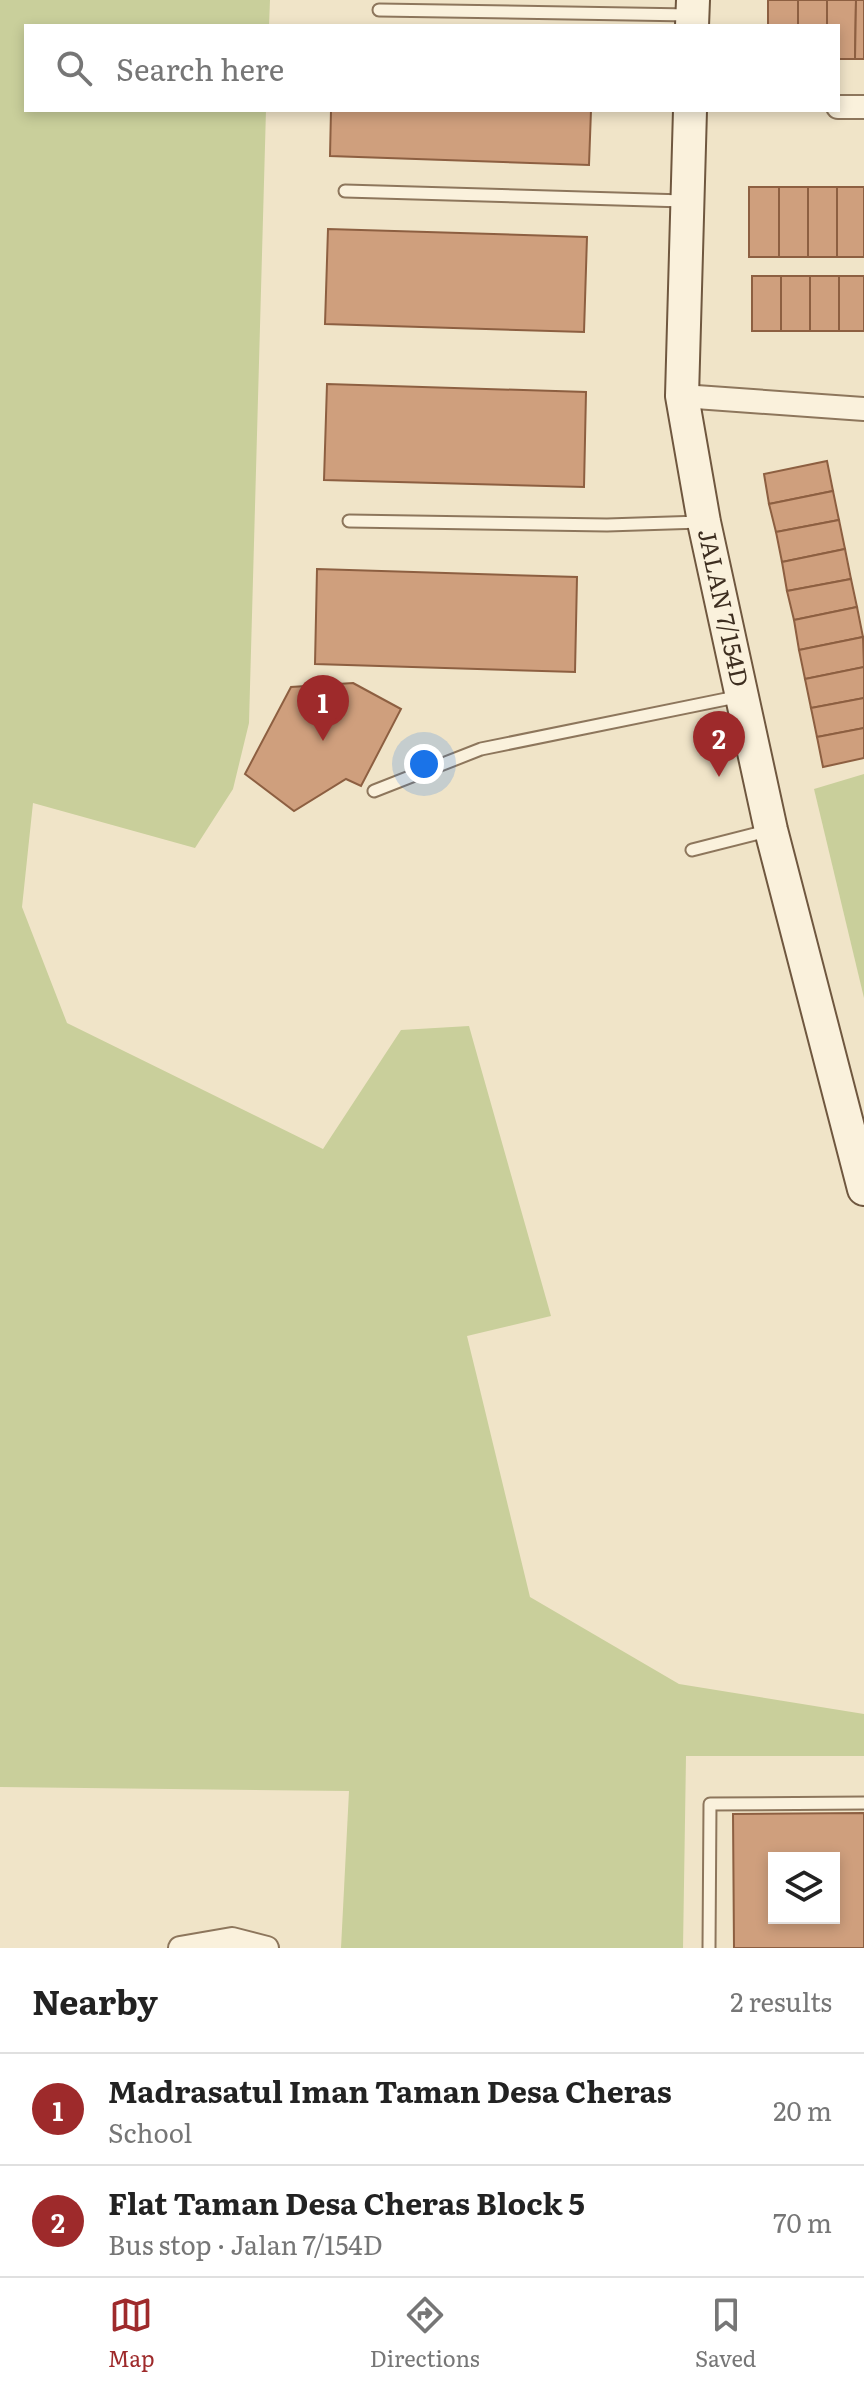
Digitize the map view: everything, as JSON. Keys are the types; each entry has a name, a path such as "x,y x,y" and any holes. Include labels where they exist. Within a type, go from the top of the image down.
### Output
{"street":[{"path":"840,107 864,107"},
{"name":"JALAN 7/154D","path":"690,112 682,396 704,522 771,830 864,1189"},
{"path":"682,396 864,409"},
{"path":"180,1948 232,1939 267,1948"}],"lane":[{"path":"379,10 693,14"},
{"path":"345,191 686,202"},
{"path":"349,521 607,525 704,522"},
{"path":"374,791 481,749 741,696"},
{"path":"692,850 771,830"},
{"path":"709,1948 710,1804 864,1803"}],"green space":[{"path":"0,0 270,0 269,24 24,24 24,112 266,112 249,723 233,789 195,848 33,803 22,907 67,1023 323,1149 401,1030 469,1026 551,1316 467,1336 530,1597 679,1684 864,1714 864,1756 686,1756 683,1948 341,1948 349,1791 0,1787"},
{"path":"864,774 864,998 814,789"}],"building":[{"path":"768,0 798,0 798,24 768,24"},
{"path":"798,0 827,0 827,24 798,24"},
{"path":"827,0 856,0 855,59 840,59 840,24 827,24"},
{"path":"856,0 864,0 864,59 855,59"},
{"path":"331,112 591,112 589,165 330,156"},
{"path":"749,187 779,187 779,257 749,257"},
{"path":"779,187 808,187 808,257 779,257"},
{"path":"808,187 837,187 837,257 808,257"},
{"path":"837,187 864,187 864,257 837,257"},
{"path":"328,229 587,237 584,332 325,324"},
{"path":"752,276 781,276 781,331 752,331"},
{"path":"781,276 810,276 810,331 781,331"},
{"path":"810,276 839,276 839,331 810,331"},
{"path":"839,276 864,276 864,331 839,331"},
{"path":"327,384 586,392 584,487 324,480"},
{"path":"827,461 833,491 769,504 764,474"},
{"path":"833,491 839,520 776,532 769,504"},
{"path":"839,520 845,549 782,562 776,532"},
{"path":"845,549 851,579 787,591 782,562"},
{"path":"317,569 577,577 575,672 315,664"},
{"path":"851,579 857,607 794,620 787,591"},
{"path":"857,607 863,637 799,650 794,620"},
{"path":"863,637 864,667 805,679 799,650"},
{"path":"864,667 864,698 811,708 805,679"},
{"path":"353,683 401,709 361,786 346,779 294,811 245,774 291,687"},
{"path":"864,698 864,728 817,737 811,708"},
{"path":"864,728 864,758 823,767 817,737"},
{"path":"864,1813 864,1948 734,1948 733,1814"}],"place":[{"name":"Madrasatul Iman Taman Desa Cheras","path":"323,741"},
{"name":"Flat Taman Desa Cheras Block 5","path":"719,777"}]}
